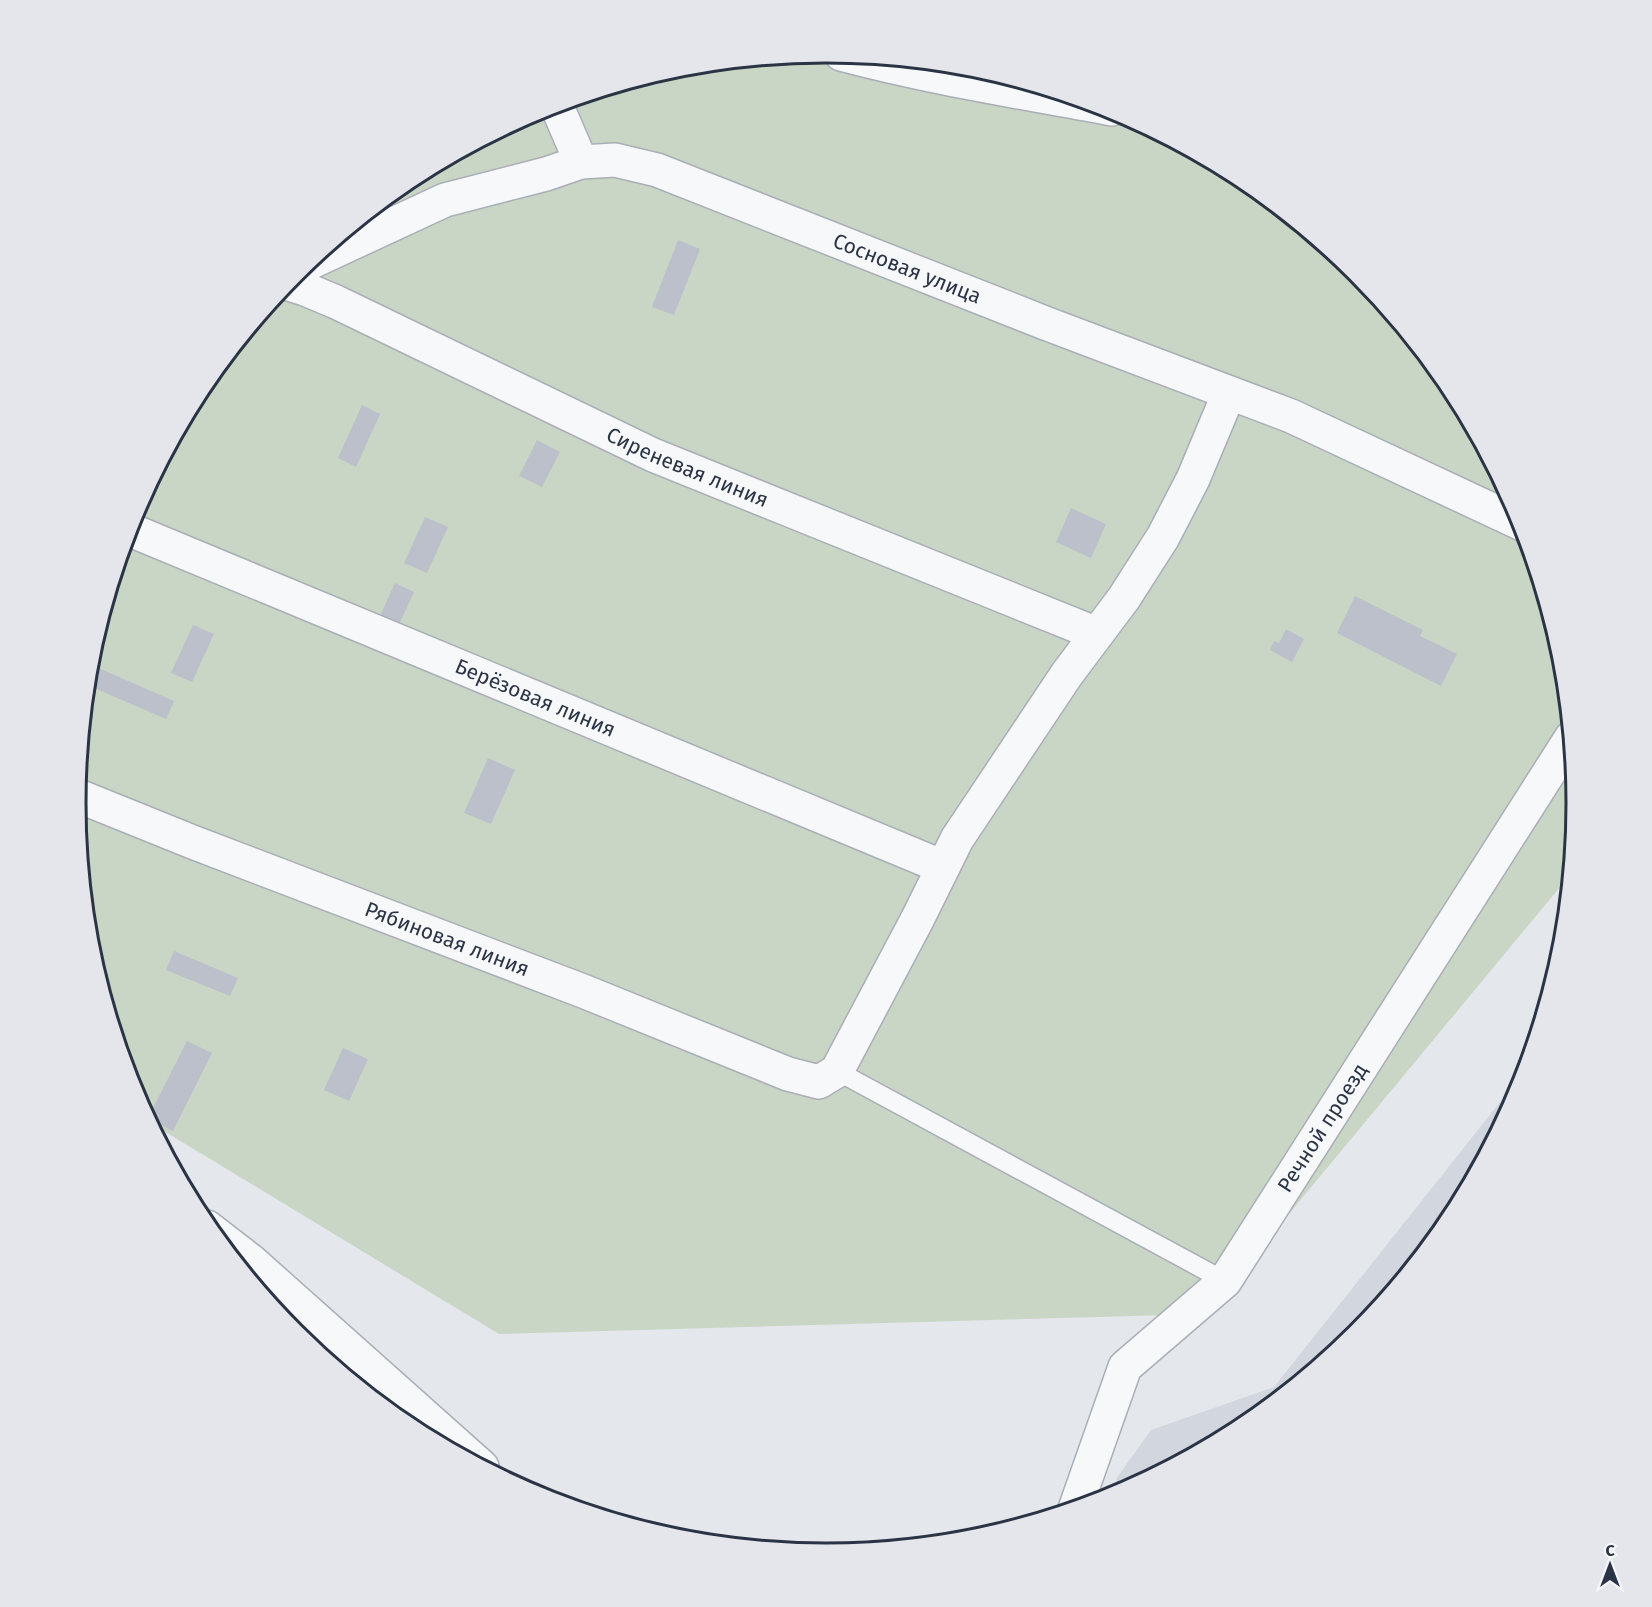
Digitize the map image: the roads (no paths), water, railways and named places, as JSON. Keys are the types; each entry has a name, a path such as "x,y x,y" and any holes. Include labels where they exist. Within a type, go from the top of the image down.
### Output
{"street":[{"path":"884,66 1054,99"},
{"path":"560,113 581,162"},
{"name":"Сосновая улица","path":"332,253 445,200 546,174 581,162 615,160 657,170 1045,323 1291,416 1509,518"},
{"name":"Сиреневая линия","path":"296,287 345,306 653,455 1097,634"},
{"path":"828,1076 957,839 1067,674 1124,598 1163,537 1193,479 1229,393"},
{"name":"Берёзовая линия","path":"137,533 943,867"},
{"name":"Речной проезд","path":"1078,1500 1125,1367 1226,1281 1564,749"},
{"name":"Рябиновая линия","path":"86,799 583,991 788,1074 828,1076"},
{"path":"235,1249 459,1447"}],"lane":[{"path":"828,1076 1226,1281"}]}
